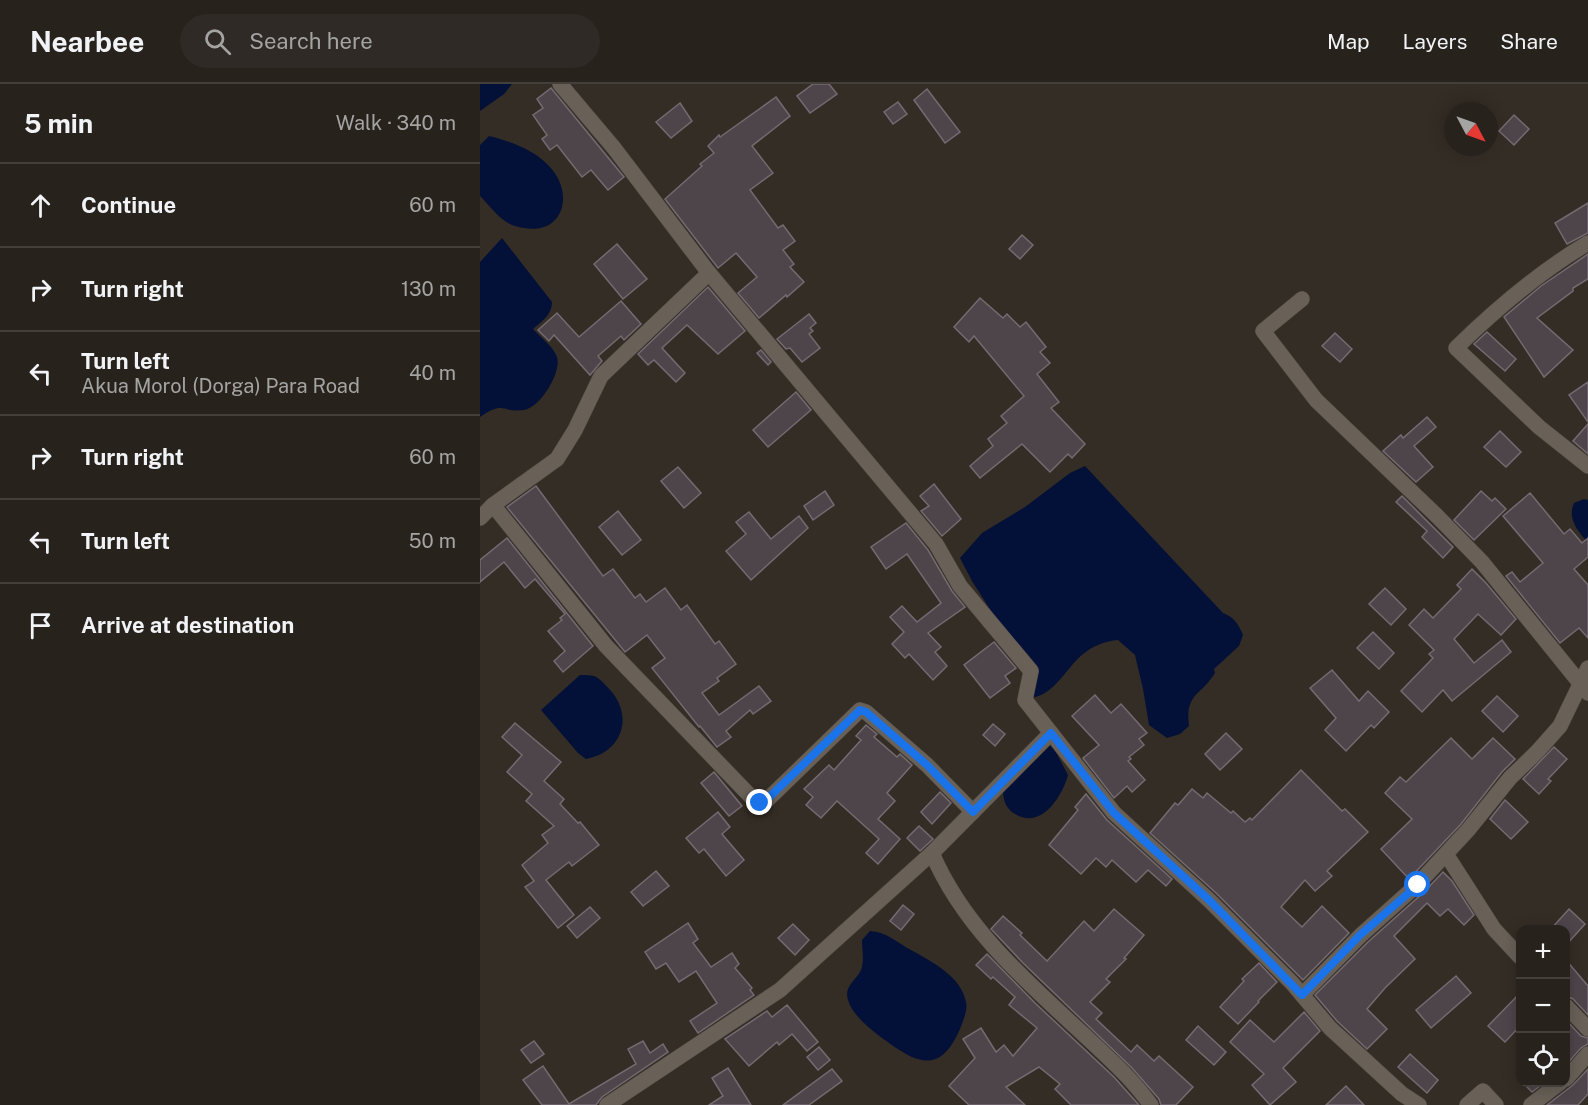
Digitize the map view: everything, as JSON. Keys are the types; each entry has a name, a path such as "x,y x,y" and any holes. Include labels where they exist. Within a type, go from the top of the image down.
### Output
{"street":[{"path":"560,84 614,148 709,273 936,544 960,586 1031,671 1025,700 1114,813 1209,900 1302,995 1330,1028 1402,1094 1419,1105"},
{"path":"1588,243 1569,254 1498,307 1456,348 1539,427 1588,466"},
{"path":"480,518 493,505 557,459 575,430 602,376 709,273"},
{"path":"1302,299 1263,331 1316,400 1482,562 1531,620 1584,689"},
{"path":"493,505 606,646 756,801 764,802 860,710 866,712 927,765 973,812"},
{"path":"1302,995 1360,935 1418,885 1510,778 1560,726 1584,689 1588,668"},
{"path":"614,1103 780,990 932,853 1051,733"},
{"path":"932,853 943,880 981,933 1011,965 1123,1072 1151,1105"},
{"path":"1446,854 1494,929 1516,952"},
{"path":"1570,1010 1588,1029"},
{"path":"1570,1074 1588,1054"},
{"path":"1531,1105 1556,1087"},
{"path":"1467,1105 1483,1091 1496,1105"}],"water":[{"path":"480,84 512,84 504,94 480,111"},
{"path":"489,136 512,143 534,154 556,175 562,188 561,211 555,220 545,227 532,229 510,224 480,196 480,145"},
{"path":"502,238 552,302 548,314 533,329 553,349 558,364 553,380 543,396 530,408 517,410 499,408 480,417 480,262"},
{"path":"1085,466 1223,613 1236,622 1243,635 1239,646 1214,669 1215,673 1195,696 1189,707 1189,726 1180,734 1167,738 1149,725 1135,655 1118,640 1095,646 1087,651 1053,687 1030,698 1032,685 1002,628 960,558 982,533 1025,507 1070,473"},
{"path":"1584,499 1588,500 1588,543 1575,524 1572,514 1574,503"},
{"path":"580,675 594,676 601,681 612,692 622,713 620,734 615,743 598,756 586,759 578,753 541,710"},
{"path":"1050,741 1068,775 1065,784 1049,809 1033,818 1024,818 1009,810 1003,790"},
{"path":"870,931 886,935 936,965 952,977 963,993 966,1012 960,1029 946,1052 938,1058 921,1060 911,1057 865,1024 851,1006 847,992 862,968 862,940"}],"building":[{"path":"813,84 829,84 837,94 810,113 797,96"},
{"path":"551,88 624,177 608,190 591,170 582,177 557,145 550,150 542,139 547,135 533,115 543,108 537,99"},
{"path":"927,89 960,132 945,143 914,100"},
{"path":"776,97 790,116 752,146 773,173 750,190 778,228 783,225 795,241 783,250 794,264 790,267 804,282 759,318 738,293 757,277 736,253 718,268 665,199 714,153 708,146 719,135 720,137"},
{"path":"898,102 907,114 893,124 884,112"},
{"path":"680,103 692,121 671,138 656,122"},
{"path":"1514,115 1529,129 1514,145 1499,131"},
{"path":"1588,203 1588,233 1567,244 1555,223"},
{"path":"1022,235 1033,245 1020,259 1009,249"},
{"path":"617,244 647,279 623,299 594,264"},
{"path":"1588,254 1588,279 1573,288 1573,291 1537,318 1573,350 1544,377 1504,317 1541,286"},
{"path":"708,287 745,331 718,354 687,325 662,348 685,373 676,382 654,360 648,365 638,354"},
{"path":"980,298 1003,318 1007,314 1020,327 1026,322 1046,347 1040,352 1050,363 1037,374 1059,402 1051,408 1085,444 1072,458 1068,454 1050,472 1022,444 980,478 970,466 993,446 988,439 1007,423 1001,416 1024,396 974,336 969,342 954,327"},
{"path":"621,301 641,324 624,340 621,336 598,356 602,361 590,375 554,335 549,341 538,330 557,313 579,337"},
{"path":"809,314 816,323 810,328 813,331 809,334 820,348 802,362 790,348 786,349 777,339"},
{"path":"1487,332 1516,359 1505,371 1474,344"},
{"path":"1335,333 1352,349 1340,362 1322,346"},
{"path":"761,350 771,362 768,365 757,353"},
{"path":"1588,382 1588,422 1569,395"},
{"path":"796,392 811,410 768,447 753,430"},
{"path":"1427,417 1436,427 1414,446 1433,467 1416,482 1383,451 1401,435 1403,438"},
{"path":"1588,424 1588,454 1573,441"},
{"path":"1500,431 1521,452 1506,467 1484,447"},
{"path":"678,467 701,493 684,508 661,481"},
{"path":"934,484 961,519 942,536 921,511 929,506 920,496"},
{"path":"536,486 603,576 613,569 635,598 640,594 646,602 665,588 681,610 687,605 715,644 719,641 736,664 717,678 719,681 702,693 719,715 759,686 771,701 753,714 750,710 726,731 731,737 717,747 652,668 665,658 647,635 625,652 507,507"},
{"path":"825,491 834,505 813,520 804,506"},
{"path":"1481,491 1492,501 1495,498 1506,509 1474,540 1454,520"},
{"path":"1530,493 1564,534 1570,529 1582,543 1588,538 1588,557 1574,569 1588,585 1588,638 1579,628 1560,643 1506,576 1512,572 1520,582 1543,563 1503,516"},
{"path":"1402,496 1453,547 1443,558 1422,537 1427,531 1396,502"},
{"path":"618,511 641,540 622,555 599,527"},
{"path":"749,512 771,539 799,516 808,528 751,580 726,551 746,534 736,522"},
{"path":"906,523 928,550 952,591 965,607 928,633 941,647 935,652 947,666 933,680 909,654 905,658 892,644 904,632 890,617 902,606 917,622 941,603 907,554 886,569 871,547"},
{"path":"507,538 593,646 563,672 554,661 565,651 548,631 562,620 560,618 565,614 535,579 525,588 504,562 480,582 480,560"},
{"path":"1472,569 1516,619 1501,635 1478,614 1454,639 1474,663 1502,640 1511,652 1452,701 1443,690 1422,712 1401,691 1433,658 1429,654 1434,650 1409,625 1424,609 1433,618 1461,589 1457,585"},
{"path":"1385,588 1406,609 1391,625 1369,604"},
{"path":"1373,632 1394,653 1379,669 1357,648"},
{"path":"994,642 1016,668 1005,676 1010,683 990,698 964,665"},
{"path":"1332,670 1359,701 1368,691 1389,712 1374,728 1371,725 1346,751 1325,730 1336,718 1310,688"},
{"path":"1095,695 1111,713 1121,704 1147,733 1139,739 1144,745 1129,757 1131,759 1128,761 1145,780 1132,792 1127,786 1114,798 1083,758 1099,745 1072,716"},
{"path":"1497,696 1518,716 1503,732 1482,711"},
{"path":"515,723 561,762 544,781 564,799 560,804 578,823 580,822 599,845 572,866 569,862 546,880 574,915 558,928 525,887 534,881 522,865 548,843 542,835 554,826 526,801 532,794 507,772 522,755 502,737"},
{"path":"993,724 1005,734 995,746 983,735"},
{"path":"866,725 877,734 874,737 897,757 900,754 912,765 887,793 895,801 878,819 900,839 878,864 866,853 879,839 837,801 821,818 806,805 813,797 804,789 829,765 834,770 861,740 856,736"},
{"path":"1226,733 1242,749 1220,770 1205,754"},
{"path":"1451,738 1472,759 1493,738 1515,759 1461,824 1409,879 1381,849 1412,819 1385,793 1400,777 1406,782"},
{"path":"1554,747 1567,759 1548,779 1551,781 1539,794 1523,779"},
{"path":"1301,770 1342,811 1345,809 1368,832 1327,871 1332,876 1315,891 1305,880 1281,907 1302,927 1322,906 1349,933 1303,980 1216,893 1150,833 1175,803 1178,805 1192,789 1203,798 1207,793 1245,822 1250,818 1252,820"},
{"path":"714,772 742,806 729,816 701,783"},
{"path":"940,792 951,803 932,824 921,812"},
{"path":"1086,794 1107,820 1172,879 1166,886 1148,870 1136,882 1112,860 1106,867 1096,858 1081,874 1049,845 1078,810 1075,807"},
{"path":"1505,800 1528,822 1511,839 1490,819"},
{"path":"718,812 730,827 722,834 744,860 726,876 704,849 699,853 686,838"},
{"path":"919,826 933,839 920,851 907,838"},
{"path":"656,871 669,886 643,906 631,892"},
{"path":"1443,872 1452,881 1474,915 1464,925 1448,909 1440,916 1427,903 1394,936 1415,959 1367,1009 1387,1029 1367,1049 1337,1021 1315,995"},
{"path":"903,905 914,914 901,930 890,921"},
{"path":"590,907 600,918 577,938 567,926"},
{"path":"1114,909 1144,935 1124,958 1126,959 1106,979 1110,982 1090,1002 1102,1013 1096,1019 1131,1052 1137,1045 1154,1061 1159,1056 1193,1087 1176,1105 1161,1105 1159,1099 1132,1068 991,929 1003,916 1047,961 1084,921 1094,931"},
{"path":"1569,909 1585,924 1570,941 1570,925 1555,925"},
{"path":"688,923 698,939 693,943 711,967 732,953 739,964 735,968 752,988 750,990 754,995 698,1033 690,1021 717,1003 696,971 679,982 666,963 656,969 645,952"},
{"path":"793,924 809,940 795,955 778,938"},
{"path":"987,954 1035,1003 1114,1077 1139,1105 1071,1105 1055,1089 1060,1084 1039,1067 1006,1087 1025,1105 969,1105 949,1086 975,1058 963,1039 981,1028 996,1052 1004,1045 1013,1056 1037,1028 1009,1005 1015,997 976,965"},
{"path":"1259,963 1277,982 1238,1024 1220,1007 1244,981 1242,979"},
{"path":"1570,965 1588,986 1588,1015 1570,998"},
{"path":"1456,976 1471,993 1431,1028 1416,1010"},
{"path":"1516,997 1516,1030 1505,1042 1488,1026"},
{"path":"787,1005 818,1042 807,1051 792,1034 779,1045 777,1042 749,1066 725,1039 767,1011 772,1017"},
{"path":"1304,1012 1320,1031 1283,1068 1296,1082 1270,1105 1252,1085 1264,1074 1230,1042 1250,1020 1274,1042"},
{"path":"1570,1024 1581,1036 1588,1038 1588,1044 1570,1060"},
{"path":"1198,1026 1226,1052 1214,1065 1186,1040"},
{"path":"534,1041 544,1054 531,1063 521,1050"},
{"path":"643,1041 650,1053 663,1044 668,1052 602,1097 596,1105 542,1105 523,1080 543,1066 569,1104 636,1064 628,1049"},
{"path":"819,1047 830,1060 818,1070 807,1057"},
{"path":"1410,1054 1438,1080 1427,1093 1398,1067"},
{"path":"728,1068 751,1105 709,1105 723,1096 712,1078"},
{"path":"832,1069 842,1081 809,1105 783,1105"},
{"path":"1588,1069 1588,1094 1578,1105 1547,1105 1573,1085"},
{"path":"1346,1086 1364,1105 1326,1105"},
{"path":"1527,1087 1539,1087 1532,1092"}],"route":[{"path":"760,803 764,802 860,710 866,712 927,765 973,812 1051,733 1114,813 1209,900 1302,995 1360,935 1418,885"}]}
